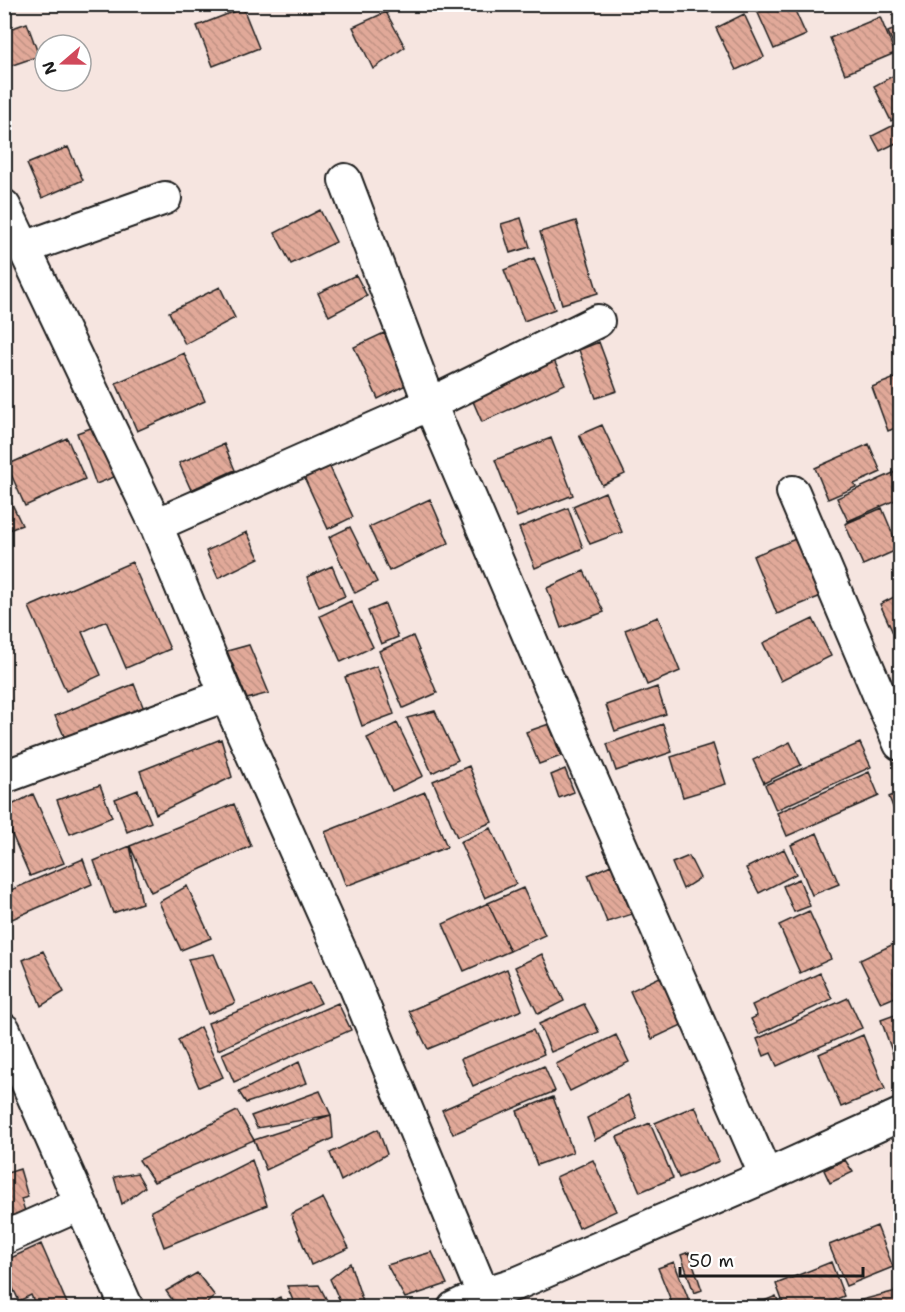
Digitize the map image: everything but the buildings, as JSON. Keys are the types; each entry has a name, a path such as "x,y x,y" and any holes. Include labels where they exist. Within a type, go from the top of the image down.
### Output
{"street":[{"path":"345,180 430,404 544,671 766,1176"},
{"path":"24,248 165,198"},
{"path":"4,206 156,525 226,695 347,966 483,1294"},
{"path":"156,525 430,404 598,321"},
{"path":"793,492 900,744"},
{"path":"4,777 226,695"},
{"path":"4,1030 127,1308"},
{"path":"454,1308 766,1176 900,1115"},
{"path":"4,1238 81,1204"}]}
